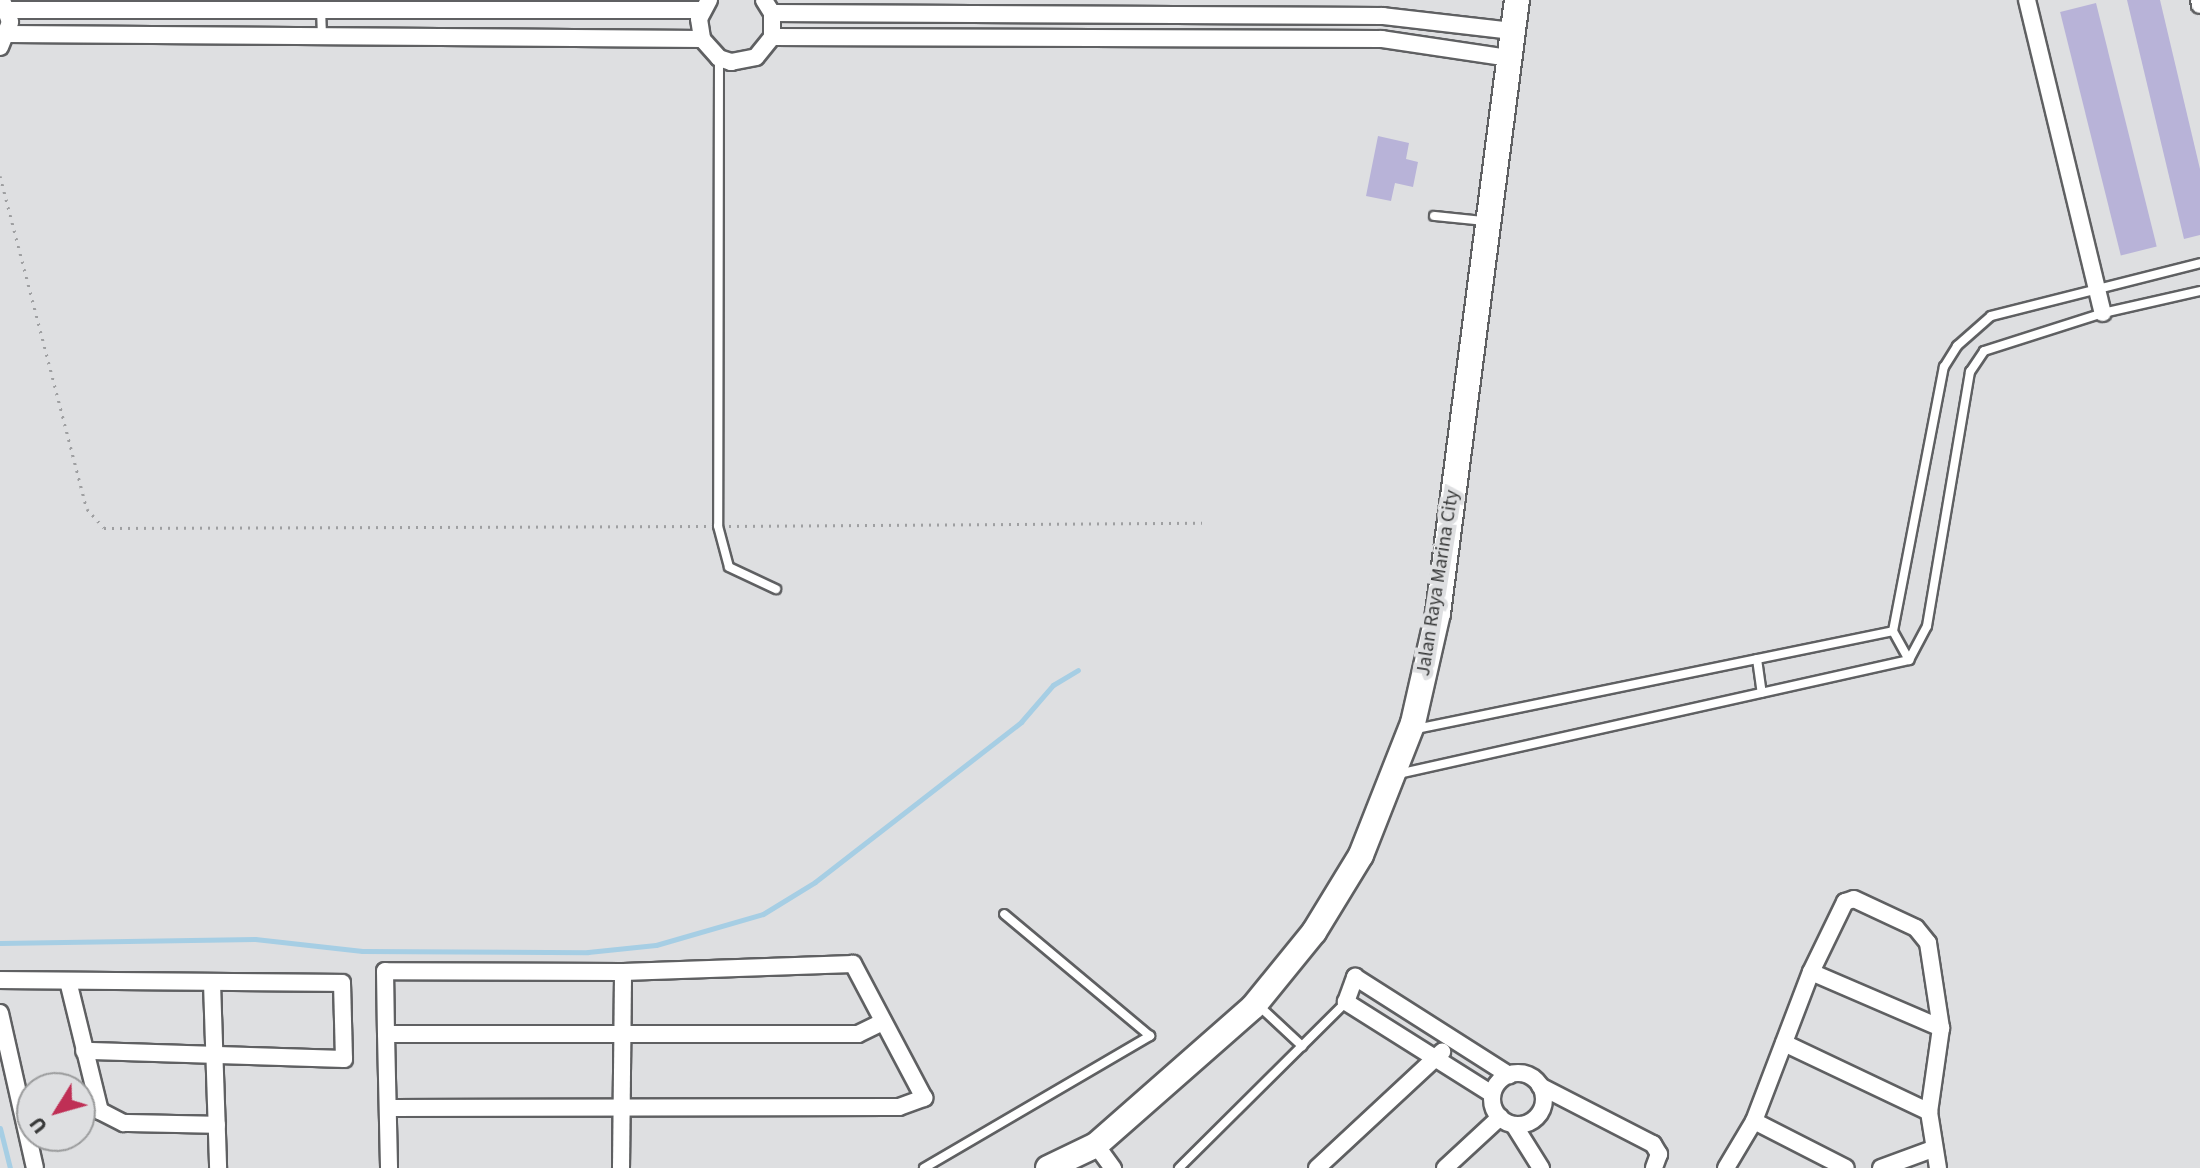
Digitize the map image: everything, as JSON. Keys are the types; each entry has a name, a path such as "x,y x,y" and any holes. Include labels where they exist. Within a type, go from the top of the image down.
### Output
{"main road":[{"name":"Jalan Raya Marina City","path":"1048,1168 1096,1145 1189,1069 1256,1003 1314,932 1361,855 1411,730 1438,613 1517,0"}],"street":[{"path":"2027,0 2100,288 2103,313"},
{"path":"702,39 322,36 4,40 5,5 705,5 702,39 719,58 731,62 756,57 772,37 768,7 1345,8 1513,31"},
{"path":"1069,7 1071,38"},
{"path":"772,37 1382,39 1509,58"},
{"path":"1726,1168 1754,1121 1811,972 1845,902 1854,899 1924,934 1941,1028 1929,1112 1938,1168"},
{"path":"388,1108 899,1107 924,1098 853,964 623,972 385,971 389,1168"},
{"path":"621,1168 623,972"},
{"path":"1811,972 1941,1028"},
{"path":"1541,1168 1492,1094 1346,1002 1355,977 1509,1075 1527,1075 1540,1086 1653,1144 1659,1154 1654,1168"},
{"path":"0,980 342,983 344,1059 214,1052 84,1051"},
{"path":"68,981 96,1102 107,1118 217,1125"},
{"path":"212,983 218,1168"},
{"path":"0,1013 35,1168"},
{"path":"386,1034 858,1034 883,1022"},
{"path":"1317,1168 1455,1041"},
{"path":"1784,1043 1929,1112"},
{"path":"1492,1094 1509,1075"},
{"path":"1445,1168 1507,1121 1530,1122 1541,1110 1540,1086"},
{"path":"1754,1121 1821,1162 1846,1168"},
{"path":"1096,1145 1113,1168"},
{"path":"1881,1168 1933,1149"}],"lane":[{"path":"321,7 322,36"},
{"path":"719,58 718,526 729,567 776,589"},
{"path":"1434,216 1489,222"},
{"path":"1909,660 1893,631 1944,367 1957,346 1991,316 2200,263"},
{"path":"1393,775 1909,660 1927,626 1970,372 1984,351 2103,313 2200,291"},
{"path":"1411,730 1893,631"},
{"path":"1757,659 1762,693"},
{"path":"924,1168 1150,1036 1004,914"},
{"path":"1179,1168 1346,1002"},
{"path":"1256,1003 1302,1046"}],"path":[{"path":"0,176 87,509 104,528 361,523 718,526 1202,523"}],"building":[{"path":"2127,0 2160,0 2200,169 2200,235 2184,239"},
{"path":"2096,3 2157,247 2121,255 2060,12"},
{"path":"1378,136 1409,143 1406,159 1418,162 1413,187 1395,183 1391,201 1366,196"}],"waterway":[{"path":"0,943 255,939 362,951 588,952 656,945 763,914 815,882 1021,722 1053,685 1078,670"},
{"path":"0,1128 10,1168"}]}
